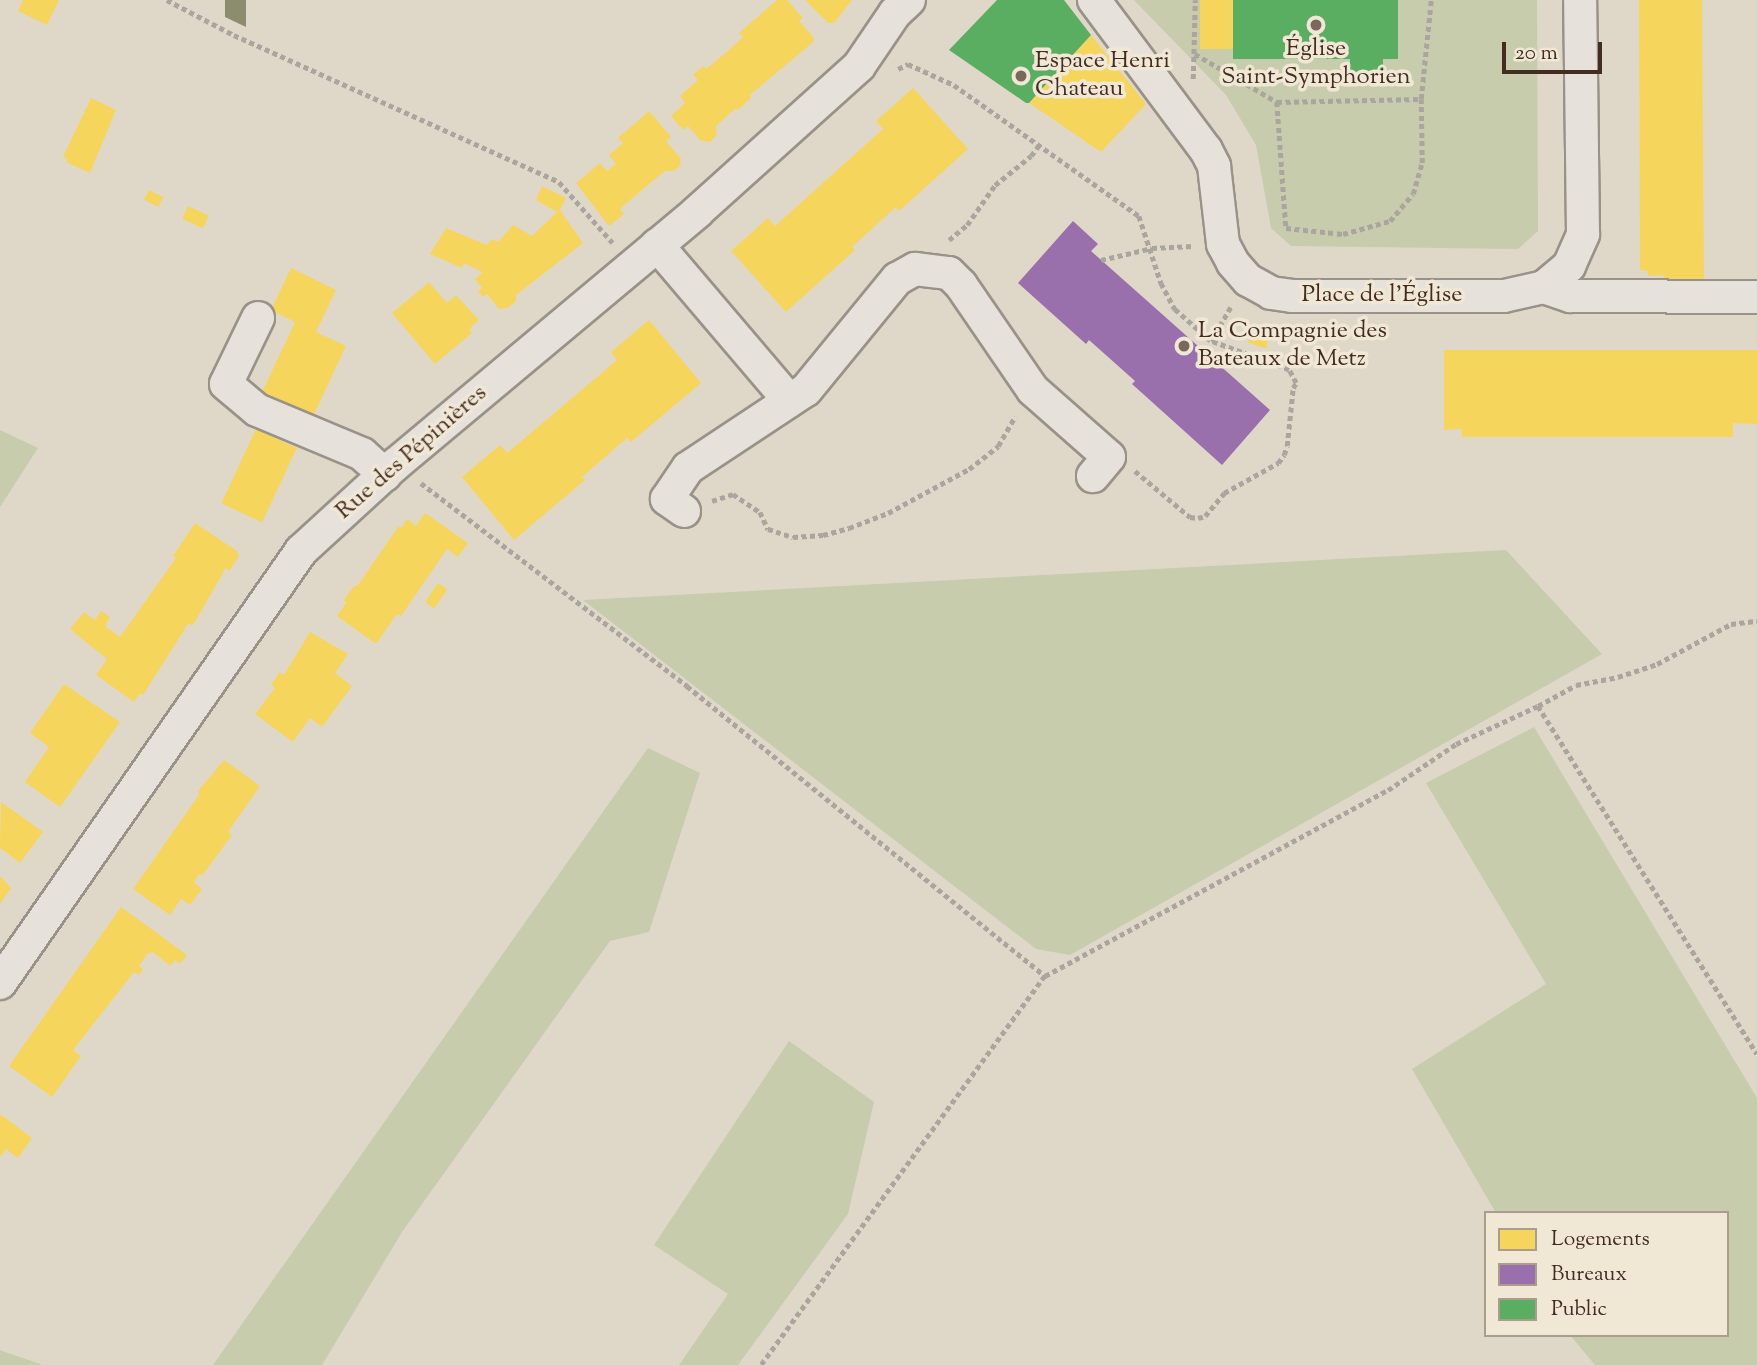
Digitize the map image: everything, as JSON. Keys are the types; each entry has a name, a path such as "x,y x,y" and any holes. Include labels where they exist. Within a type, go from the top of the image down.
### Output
{"street":[{"name":"Rue des Pépinières","path":"0,983 302,551 390,470 657,244 859,66 895,13 909,0"},
{"name":"Place de l'Église","path":"1094,0 1206,149 1214,166 1223,244 1233,263 1248,280 1271,293 1292,296 1504,296 1544,287 1569,266 1583,234 1580,0"},
{"path":"657,244 789,400"},
{"path":"684,511 667,499 688,468 806,390 897,279 915,269 933,269 949,273 961,285 1033,390 1101,466"},
{"path":"1544,287 1570,296 1757,297"},
{"path":"258,318 226,384 257,410 362,454 390,470"}],"path":[{"path":"167,0 234,35 559,181 632,265"},
{"path":"1168,99 1195,77 1195,0"},
{"path":"1276,102 1286,228 1343,234 1390,221 1413,194 1422,163 1421,99 1431,0"},
{"path":"1195,54 1276,102 1421,99"},
{"path":"890,78 908,64 954,85 1139,216 1152,248 1161,283 1175,309 1211,341 1289,370 1296,383 1293,388 1284,456 1278,463 1224,493 1205,516 1198,519 1190,517 1137,472 1101,466"},
{"path":"933,269 936,249 967,225 995,185 1031,156 1039,145"},
{"path":"1101,260 1152,248 1223,244"},
{"path":"1211,341 1248,280"},
{"path":"684,511 733,494 760,512 768,529 775,533 793,537 823,535 849,528 888,513 969,469 1005,438 1019,406 1033,390"},
{"path":"390,470 687,686 1045,975"},
{"path":"761,1365 1045,975 1388,790 1456,744 1576,685 1618,677 1657,664 1731,624 1757,621"},
{"path":"1538,706 1757,1054"}],"green space":[{"path":"1134,0 1537,0 1538,231 1518,249 1291,246 1271,228 1256,145 1226,95"},
{"path":"0,430 38,448 0,507"},
{"path":"1506,550 1602,654 1070,955 1036,949 583,600"},
{"path":"1534,727 1757,1098 1757,1365 1595,1365 1572,1337 1729,1337 1729,1211 1495,1211 1412,1069 1546,984 1426,783"},
{"path":"648,748 700,773 649,932 610,941 402,1232 322,1365 213,1365"},
{"path":"789,1041 874,1102 848,1214 738,1365 679,1365 728,1294 654,1245"},
{"path":"0,1350 2,1351 43,1365 0,1365"}],"building: Logements":[{"path":"23,0 59,0 47,25 18,11"},
{"path":"777,0 787,0 803,18 799,21 814,38 812,43 750,95 751,98 738,110 736,108 716,126 717,135 710,142 700,140 688,126 683,130 671,116 685,103 680,96 698,80 693,75 703,66 706,69 730,49 743,37 739,33"},
{"path":"805,0 852,0 834,23 828,23"},
{"path":"1200,0 1233,0 1233,49 1200,49"},
{"path":"1639,0 1702,0 1704,287 1664,287 1664,275 1648,276 1648,271 1640,270"},
{"path":"1091,35 1146,104 1101,152 1029,103"},
{"path":"913,88 968,149 899,211 896,207 852,247 855,250 786,312 731,251 768,218 775,226 883,129 876,121"},
{"path":"91,98 116,110 90,173 66,162 68,159 63,157"},
{"path":"649,111 671,137 666,141 681,159 680,166 674,171 665,171 630,200 620,209 624,214 609,226 576,183 600,163 607,171 616,164 609,155 623,143 618,138"},
{"path":"542,186 566,198 560,210 583,243 516,295 516,301 508,308 499,309 487,294 483,297 478,291 482,288 475,279 481,271 464,263 462,268 430,254 446,228 487,245 492,239 498,242 513,225 532,236 557,212 536,200"},
{"path":"149,190 163,197 158,207 144,200"},
{"path":"188,206 209,216 203,228 182,219"},
{"path":"291,268 336,290 316,332 346,346 308,427 257,403 295,322 271,310"},
{"path":"429,282 447,303 456,295 479,320 469,329 472,333 435,364 392,313"},
{"path":"649,320 701,383 631,442 627,438 582,477 585,480 514,540 462,477 500,445 507,453 617,360 611,352"},
{"path":"1251,333 1269,339 1266,348 1248,343"},
{"path":"1444,350 1757,350 1757,424 1733,423 1733,437 1462,437 1462,429 1444,430"},
{"path":"256,429 297,448 262,522 221,503"},
{"path":"425,513 468,543 458,557 447,549 401,616 397,614 376,644 337,616 346,603 344,600 353,587 358,585 398,527 402,527 407,519 416,526"},
{"path":"195,523 237,551 239,556 229,571 226,568 193,625 188,624 143,695 140,693 134,702 96,675 107,659 70,629 84,612 95,620 101,611 110,617 105,626 120,637 176,558 173,556"},
{"path":"438,583 447,589 434,608 425,602"},
{"path":"310,632 348,654 335,673 352,686 322,727 310,718 293,742 255,714 275,688 271,685 280,672 284,675"},
{"path":"64,684 120,722 60,807 25,782 49,747 30,733"},
{"path":"224,760 260,786 228,832 232,835 202,876 199,874 194,882 202,889 190,905 181,899 170,915 133,889 199,795 198,791"},
{"path":"1,802 43,832 20,863 0,848"},
{"path":"0,876 11,888 0,904"},
{"path":"121,907 187,955 180,964 175,960 170,966 153,952 148,953 139,966 143,969 139,975 134,972 73,1050 81,1056 52,1097 9,1066"},
{"path":"0,1114 32,1138 18,1158 6,1149 0,1157"}],"building: Bureaux":[{"path":"1073,221 1098,244 1091,251 1270,410 1222,465 1132,384 1135,381 1089,340 1086,344 1018,283"}],"building: Public":[{"name":"Espace Henri Chateau","path":"997,0 1064,0 1091,35 1029,103 949,50"},
{"name":"Église Saint-Symphorien","path":"1233,0 1398,0 1398,59 1383,59 1383,81 1380,78 1350,80 1350,59 1233,59"}],"building: Industrie":[{"path":"225,0 246,0 246,27 225,17"}],"place":[{"name":"Église Saint-Symphorien","path":"1316,25"},
{"name":"Espace Henri Chateau","path":"1021,76"},
{"name":"La Compagnie des Bateaux de Metz","path":"1184,346"}]}
